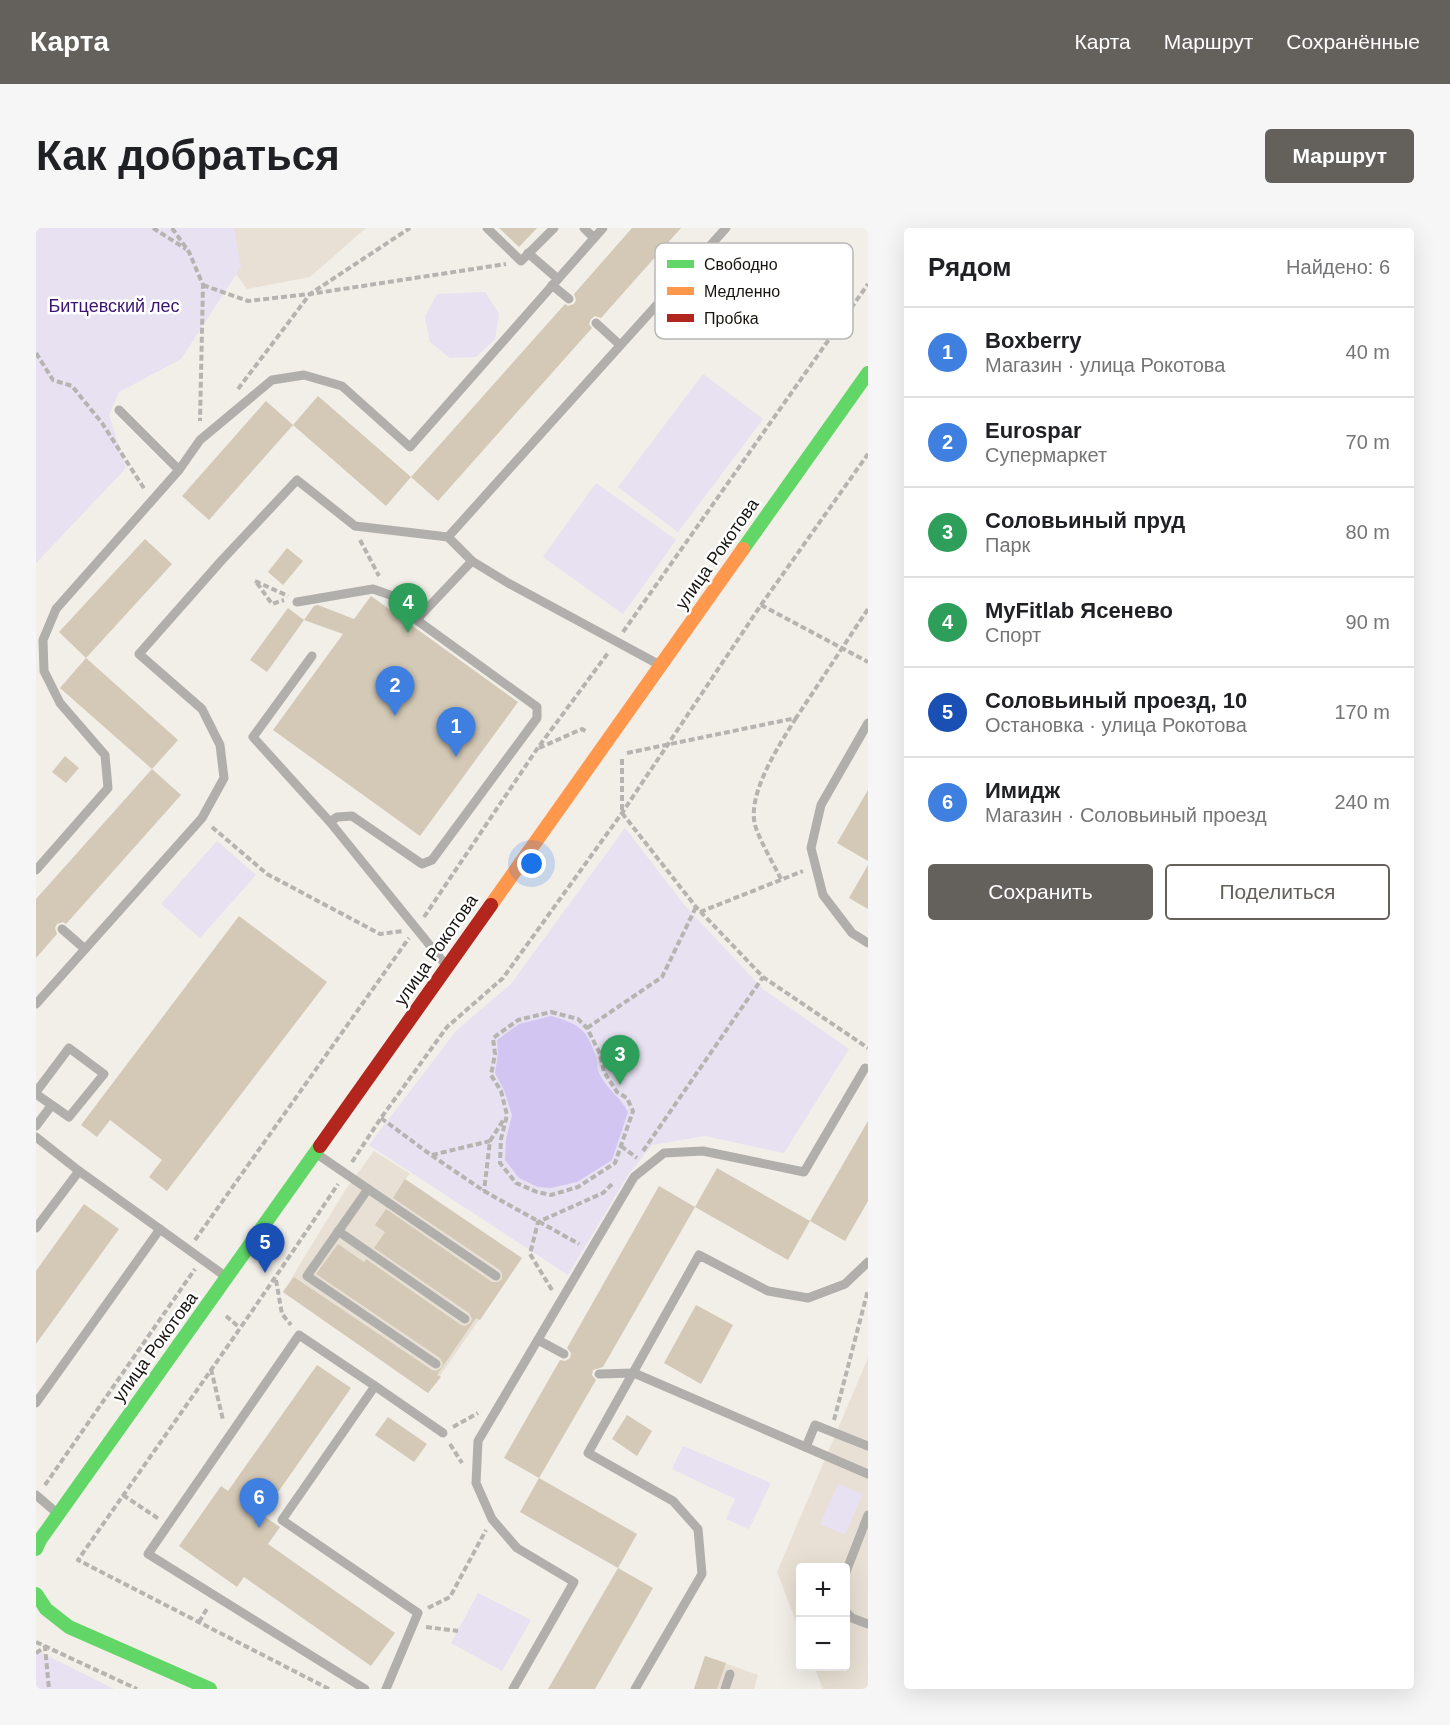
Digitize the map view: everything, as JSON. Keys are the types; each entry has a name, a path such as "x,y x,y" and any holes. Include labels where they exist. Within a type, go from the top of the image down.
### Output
{"street":[{"name":"улица Рокотова","path":"36,1549 58,1514 868,373"},
{"path":"36,1594 46,1609 69,1627 210,1689"}],"lane":[{"path":"487,228 521,261 554,228"},
{"path":"584,228 594,238"},
{"path":"36,870 108,788 105,755 60,703 44,671 43,640 56,609 180,470 200,440 272,380 304,375 342,386 410,447 603,228"},
{"path":"712,243 726,228"},
{"path":"528,253 569,299"},
{"path":"448,537 655,306"},
{"path":"596,323 620,345"},
{"path":"119,410 180,470"},
{"path":"36,1004 202,818 224,778 220,745 202,709 139,654 297,480 355,526 448,537 472,561 508,583 660,665"},
{"path":"330,822 337,817 352,816 422,864 432,860 537,718 537,708 418,621 420,616 472,561"},
{"path":"295,600 373,589 393,596 420,616"},
{"path":"312,656 254,737 330,822 447,966"},
{"path":"868,723 821,805 810,848 823,895 852,933 868,943"},
{"path":"62,929 85,949"},
{"path":"69,1048 104,1074 69,1117 51,1106 36,1093 69,1048"},
{"path":"513,1689 574,1582 517,1548 492,1519 476,1484 478,1441 634,1177 664,1152 703,1151 804,1172 867,1067"},
{"path":"36,1126 51,1106"},
{"path":"36,1137 79,1171 227,1277"},
{"path":"315,1153 496,1276"},
{"path":"36,1228 79,1171"},
{"path":"368,1189 307,1276 436,1364"},
{"path":"36,1403 160,1229"},
{"path":"338,1231 465,1319"},
{"path":"635,1689 702,1574 698,1529 673,1501 588,1453 699,1255 768,1291 808,1298 845,1284 868,1262"},
{"path":"365,1689 148,1554 299,1335 442,1432"},
{"path":"538,1340 564,1354"},
{"path":"599,1374 634,1373 868,1474"},
{"path":"375,1386 282,1520 418,1613 386,1689"},
{"path":"806,1447 815,1425 868,1446"},
{"path":"37,1496 58,1514"},
{"path":"849,1563 868,1515"},
{"path":"850,1616 868,1624"},
{"path":"725,1689 730,1674"}],"path":[{"path":"153,228 189,252"},
{"path":"172,228 189,252 203,285 200,440"},
{"path":"235,393 310,294 410,228"},
{"path":"203,285 248,301 310,294 521,261"},
{"path":"853,306 868,285"},
{"path":"37,1496 201,1259 195,1238 416,930 537,749 830,339"},
{"path":"36,353 53,381 72,386 102,423 152,501"},
{"path":"329,1689 78,1560 275,1278 381,1118 447,1027 503,978 622,813 761,605 868,454"},
{"path":"355,526 359,540 381,580 393,596"},
{"path":"255,581 265,585 295,600 272,604 255,581"},
{"path":"761,605 868,662"},
{"path":"781,879 754,824 756,795 769,762 868,609"},
{"path":"796,718 622,754 622,813 700,912 764,977 868,1048"},
{"path":"537,749 582,729 604,744"},
{"path":"202,818 267,874 370,929 380,934 416,930"},
{"path":"700,912 815,866"},
{"path":"587,1028 662,977 696,907"},
{"path":"630,1165 637,1159 764,977"},
{"path":"551,1012 578,1020 587,1028 600,1054 604,1072 617,1092 627,1098 633,1111 615,1163 578,1187 551,1195 516,1183 500,1163 501,1139 507,1115 501,1091 491,1074 495,1053 493,1038 518,1020 551,1012"},
{"path":"484,1191 490,1141 507,1115"},
{"path":"381,1118 484,1191 590,1250"},
{"path":"431,1155 490,1141"},
{"path":"621,1146 637,1159"},
{"path":"538,1222 603,1193 617,1179"},
{"path":"538,1222 530,1254 561,1303"},
{"path":"275,1278 282,1314 299,1335"},
{"path":"831,1432 868,1290"},
{"path":"211,1368 227,1438"},
{"path":"123,1495 167,1524"},
{"path":"418,1613 450,1597 492,1519"},
{"path":"413,1626 458,1631"},
{"path":"36,1642 137,1689"},
{"path":"36,1653 45,1647"},
{"path":"45,1647 49,1689"}],"shaded area":[{"path":"202,228 366,228 310,277 247,289"},
{"path":"551,1016 575,1025 585,1033 593,1047 600,1075 628,1112 612,1160 577,1182 551,1188 538,1187 519,1178 505,1160 506,1139 512,1115 504,1090 495,1073 498,1054 497,1040 519,1024"},
{"path":"374,1151 410,1174 405,1179 510,1275 428,1393 283,1292 346,1189"},
{"path":"868,1358 868,1689 823,1689 816,1671 850,1671 850,1563 796,1563 796,1622 777,1572"},
{"path":"705,1656 758,1675 754,1689 694,1689"}],"green space":[{"name":"Битцевский лес","path":"36,228 234,228 241,267 181,359 119,392 109,415 126,468 36,563"},
{"path":"485,292 499,314 495,339 476,357 450,358 430,342 425,317 437,294"},
{"path":"703,374 763,419 678,532 618,487"},
{"path":"596,483 676,540 623,614 543,557"},
{"path":"625,828 686,907 764,990 849,1049 784,1153 705,1136 652,1145 628,1175 568,1275 369,1145 456,1031 511,984"},
{"path":"217,841 256,875 200,938 161,904"},
{"path":"683,1446 771,1483 749,1529 726,1519 735,1499 672,1469"},
{"path":"838,1484 863,1494 845,1535 820,1524"},
{"path":"478,1593 531,1620 502,1671 451,1643"},
{"path":"36,1650 114,1689 36,1689"}],"building":[{"path":"499,228 537,228 519,247"},
{"path":"632,228 681,228 668,243 655,243 655,257 601,318 595,316 591,319 589,324 592,328 438,501 411,477 565,304 568,306 574,304 576,300 574,294"},
{"path":"318,396 411,477 386,506 293,425"},
{"path":"266,401 293,425 209,520 182,496"},
{"path":"145,539 172,564 86,658 59,632"},
{"path":"287,548 303,561 283,585 268,572"},
{"path":"371,596 518,702 420,836 273,730 343,634 304,620 314,606 318,605 354,619"},
{"path":"288,608 304,620 267,672 250,660"},
{"path":"86,658 178,740 152,769 60,688"},
{"path":"65,756 79,768 66,783 52,772"},
{"path":"152,769 181,795 66,924 63,922 57,924 55,928 57,934 36,958 36,899"},
{"path":"868,790 868,861 837,843"},
{"path":"868,865 868,909 849,898"},
{"path":"239,916 327,982 167,1191 149,1177 162,1160 110,1120 97,1137 81,1125"},
{"path":"868,1121 868,1201 845,1241 810,1221"},
{"path":"717,1168 810,1221 788,1260 695,1207"},
{"path":"405,1179 522,1258 480,1320 476,1318 437,1375 441,1377 428,1393 283,1292 294,1277 432,1370 436,1371 441,1368 443,1364 440,1358 316,1274 338,1244 364,1262 366,1259 461,1325 465,1326 470,1323 472,1319 469,1313 374,1248 385,1232 375,1225 386,1209 492,1282 502,1279 500,1270 393,1198"},
{"path":"659,1186 695,1207 603,1367 593,1370 592,1375 596,1380 539,1478 504,1458 560,1360 565,1361 570,1358 571,1353 567,1348"},
{"path":"84,1204 119,1229 36,1344 36,1271"},
{"path":"696,1305 733,1325 701,1384 664,1363"},
{"path":"317,1365 351,1388 262,1515 280,1527 268,1544 395,1633 371,1666 244,1577 237,1587 179,1546 221,1486 228,1491"},
{"path":"627,1415 652,1431 637,1456 612,1439"},
{"path":"388,1417 427,1444 414,1462 375,1435"},
{"path":"539,1478 637,1534 618,1568 520,1512"},
{"path":"618,1568 653,1588 595,1689 548,1689"},
{"path":"705,1656 726,1663 717,1689 694,1689"}],"traffic: fast":[{"path":"743,549 868,373"},
{"path":"36,1549 40,1540 320,1146"},
{"path":"36,1594 46,1609 69,1627 210,1689"}],"traffic: slow":[{"path":"491,905 743,549"}],"traffic: jam":[{"path":"320,1146 491,905"}],"place":[{"name":"MyFitlab Ясенево","path":"408,633"},
{"name":"Eurospar","path":"395,716"},
{"name":"Boxberry","path":"456,757"},
{"name":"Соловьиный пруд","path":"620,1085"},
{"name":"Соловьиный проезд, 10","path":"265,1273"},
{"name":"Имидж","path":"259,1528"}]}
